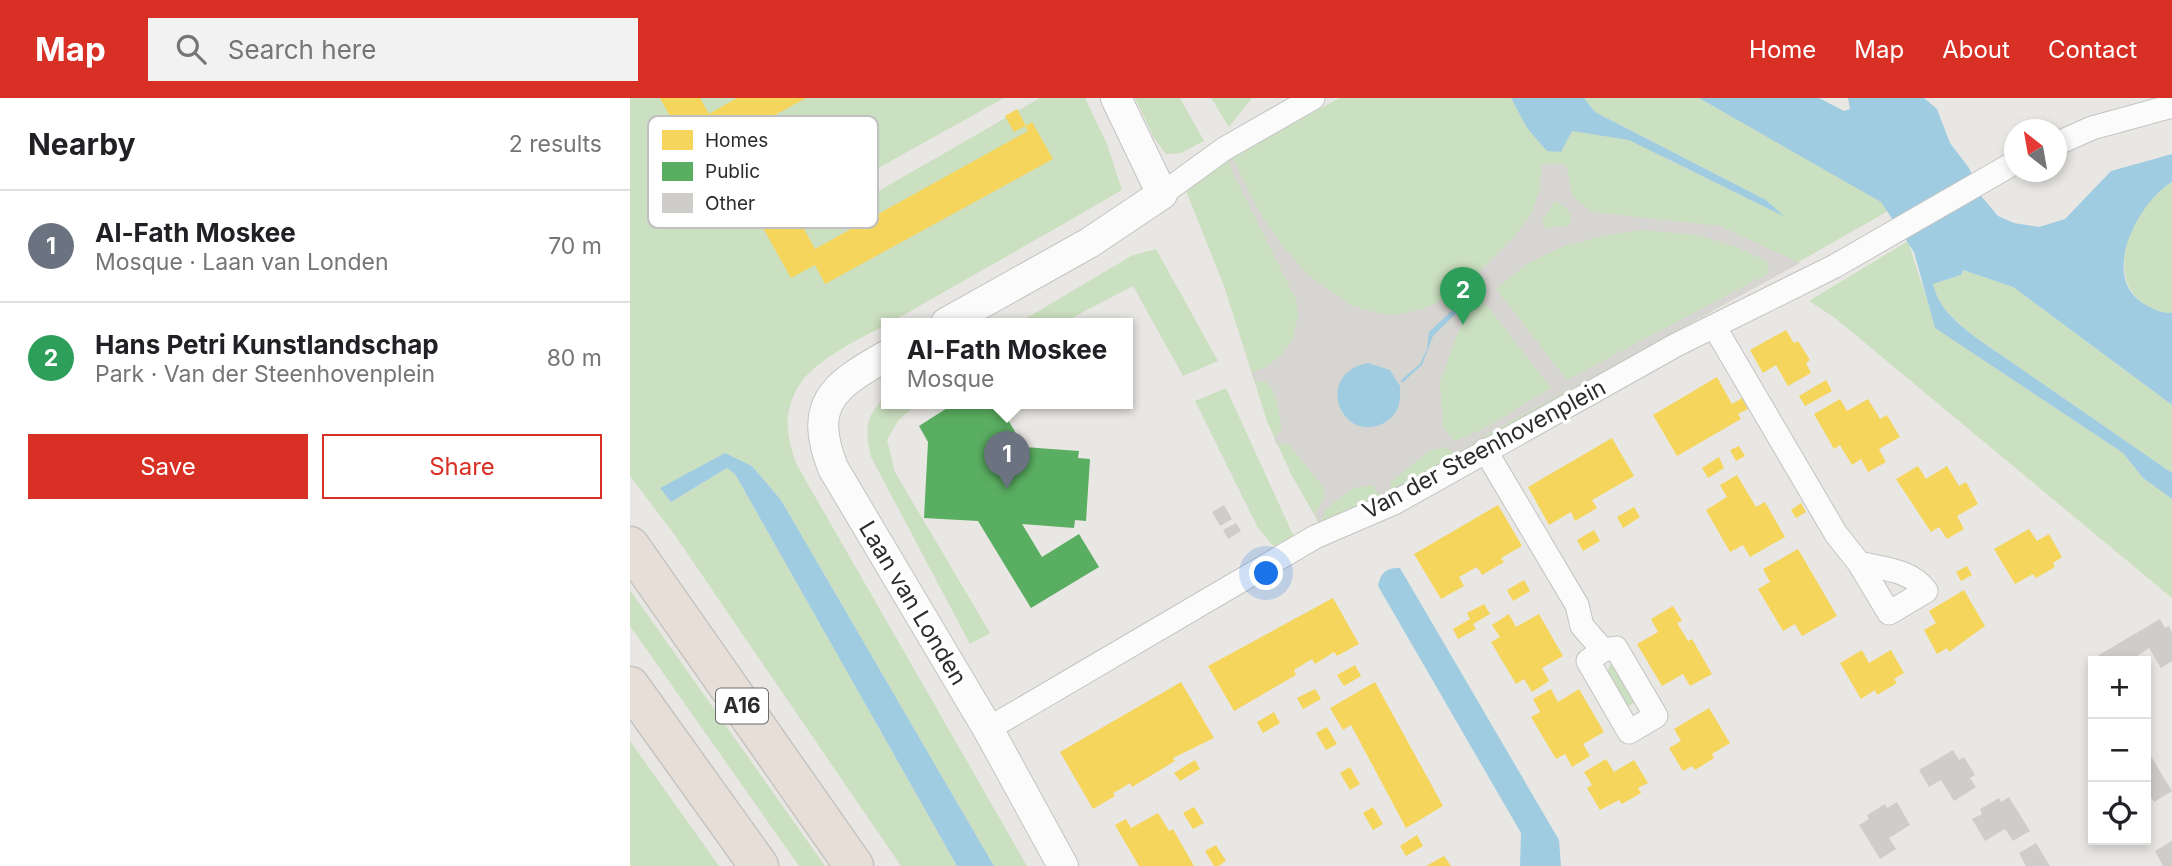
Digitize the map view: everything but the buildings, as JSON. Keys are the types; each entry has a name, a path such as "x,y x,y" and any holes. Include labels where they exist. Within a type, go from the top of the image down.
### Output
{"highway":[{"name":"A16","path":"630,546 854,866"},
{"path":"630,686 759,866"}],"street":[{"path":"1115,98 1162,194"},
{"path":"955,318 1088,243 1224,149 1313,98"},
{"path":"2067,139 2092,128 2172,106"},
{"name":"Van der Steenhovenplein","path":"988,729 1315,537 1394,503 1485,450 1714,326 1793,288 2004,169"},
{"path":"1714,326 1836,534 1859,563"},
{"name":"Laan van Londen","path":"881,359 851,376 830,397 822,416 823,444 833,468 988,729 1063,866"},
{"path":"1485,450 1577,605 1581,626 1603,650"}],"green space":[{"path":"630,98 1004,98 878,168 878,116 648,116 648,228 878,228 878,191 1040,98 1085,98 1107,144 1122,190 898,318 881,318 881,327 832,355 808,374 794,394 788,414 788,434 797,465 1027,866 994,866 781,500 752,466 725,453 661,488 671,502 727,468 735,474 957,866 901,866 674,534 630,476"},
{"path":"1135,98 1180,98 1204,141 1181,153 1166,154 1154,138"},
{"path":"1211,98 1252,98 1229,127"},
{"path":"1340,98 1511,98 1521,116 1634,138 1665,158 1782,215 1766,200 1595,112 1584,98 1699,98 1837,175 1881,202 1888,211 1385,498 1320,525 1291,474 1267,421 1224,286 1185,188 1222,160"},
{"path":"2172,182 2171,314 2147,306 2132,292 2125,274 2125,254 2141,213 2155,195"},
{"path":"1908,241 1936,328 2123,453 2143,478 2172,499 2172,598 1835,318 1809,301"},
{"path":"1156,249 1218,361 1183,376 1133,286 1072,318 1026,318 1133,255"},
{"path":"1963,270 2013,287 2172,405 2172,473 1975,337 1955,319 1939,300 1933,284 1961,275"},
{"path":"1226,388 1295,539 1277,550 1258,528 1195,401"},
{"path":"881,402 881,409 911,409 898,421 887,440 895,472 990,633 970,644 871,457 868,424"},
{"path":"630,590 825,866 799,866 630,626"},
{"path":"1612,661 1639,700 1623,709 1604,678"},
{"path":"630,741 719,866 630,866"}],"shaded area":[{"path":"1232,157 1258,210 1281,244 1308,275 1353,306 1382,314 1398,315 1428,307 1448,297 1480,271 1513,238 1531,214 1539,192 1542,164 1566,164 1573,197 1592,212 1720,226 1800,263 1486,435 1457,454 1444,447 1428,452 1391,482 1389,495 1381,499 1373,485 1353,488 1326,509 1320,524 1315,514 1324,498 1324,488 1288,444 1277,445 1274,438 1282,428 1275,395 1268,383 1254,380 1251,372 1266,367 1280,356 1292,340 1298,318 1297,302 1231,169 1229,158","holes":["1555,201 1567,208 1572,220 1567,226 1545,228 1542,221","1643,230 1698,235 1739,248 1766,261 1769,273 1567,380 1496,289 1527,264 1564,246","1473,291 1476,294 1433,336 1422,365 1403,382 1402,380 1420,364 1427,349 1429,332","1484,302 1551,388 1487,427 1455,441 1443,428 1440,382 1458,332 1468,316","1368,363 1400,386 1397,411 1390,420 1370,427 1361,427 1339,383"]}],"water":[{"path":"1511,98 1584,98 1595,112 1766,200 1785,217 1629,140 1572,131 1561,152 1547,151 1527,128"},
{"path":"1699,98 1819,98 1844,111 1850,109 1848,98 1924,98 1937,109 1950,143 1969,168 1982,197 1998,216 2014,223 2039,227 2065,219 2111,171 2172,154 2172,182 2146,206 2128,242 2124,260 2125,278 2132,293 2152,308 2172,313 2172,405 2013,287 1963,270 1961,275 1933,284 1944,308 1975,337 2172,473 2172,499 2143,478 2123,453 1935,328 1914,252 1881,202"},
{"path":"1473,291 1476,294 1433,336 1422,365 1402,383 1401,380 1420,364 1427,349 1429,332"},
{"path":"1368,363 1390,370 1400,386 1398,408 1393,416 1384,423 1369,427 1356,424 1346,417 1339,405 1338,393 1341,380 1351,370"},
{"path":"725,453 752,466 781,500 994,866 957,866 735,474 727,468 671,502 660,488"},
{"path":"1400,568 1559,840 1561,866 1520,866 1521,833 1378,586 1385,572"}],"place":[{"name":"Hans Petri Kunstlandschap","path":"1463,325"},
{"name":"Al-Fath Moskee","path":"1007,489"}]}
